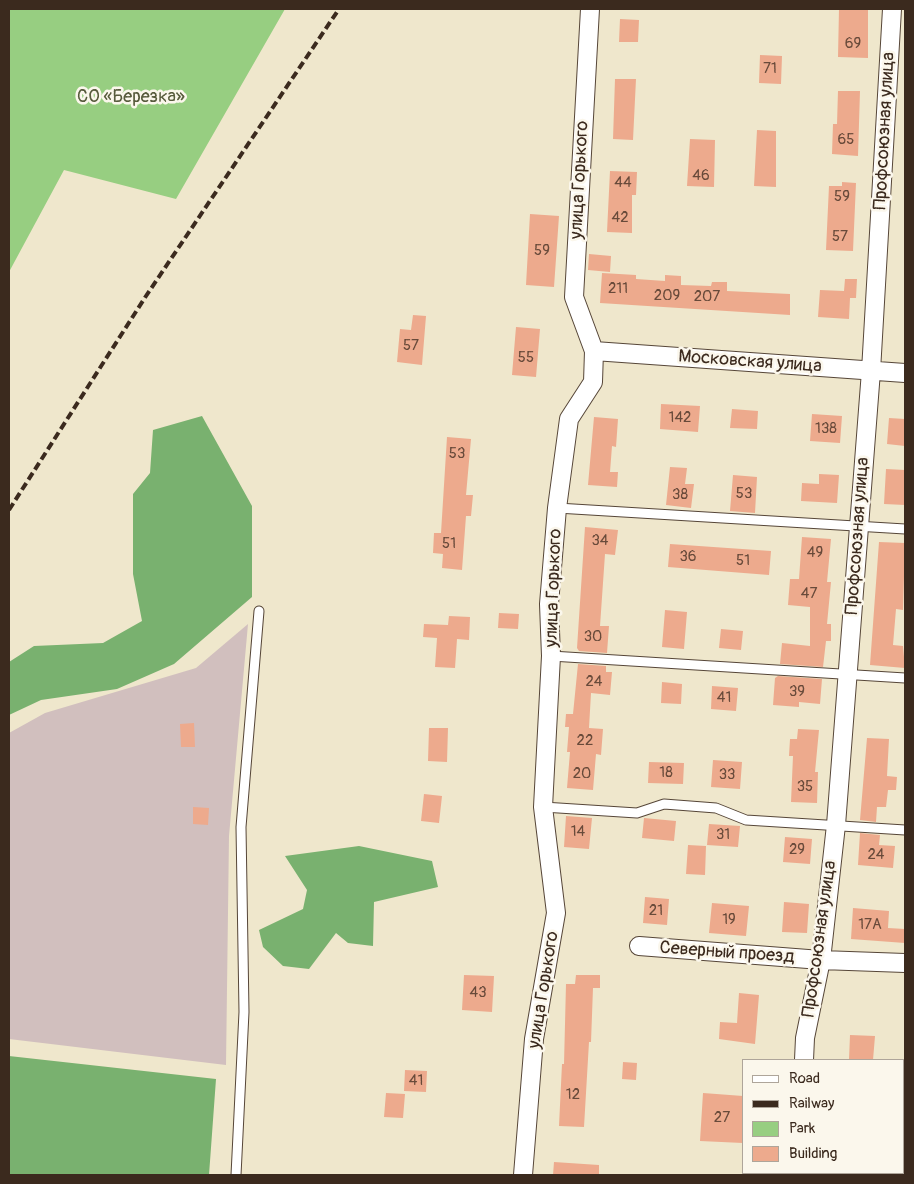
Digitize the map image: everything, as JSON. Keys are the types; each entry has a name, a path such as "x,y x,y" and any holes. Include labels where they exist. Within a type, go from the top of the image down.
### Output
{"street":[{"name":"улица Горького","path":"523,1175 534,1039 556,913 543,807 552,656 549,604 557,508 568,419 593,382 594,351 574,297 590,9"},
{"name":"Профсоюзная улица","path":"804,1059 805,1038 821,960 836,826 871,371 892,9"},
{"name":"Московская улица","path":"594,351 905,373"},
{"name":"Северный проезд","path":"639,946 821,960 905,963"}],"lane":[{"path":"557,508 905,529"},
{"path":"236,1175 244,1012 241,827 259,611"},
{"path":"552,656 905,678"},
{"path":"543,807 637,813 664,804 716,808 746,820 905,830"}],"shaded area":[{"path":"248,624 229,836 226,1065 9,1039 9,733 45,713 196,668"}],"green space":[{"name":"СО «Березка»","path":"9,9 285,9 176,199 64,170 9,272"},
{"path":"202,416 252,506 252,597 174,664 117,689 41,700 9,715 9,662 34,646 103,643 142,621 133,574 133,494 150,473 153,430"},
{"path":"359,846 432,861 438,887 374,902 373,946 348,943 336,933 309,969 283,966 263,947 259,930 303,909 307,890 285,856"},
{"path":"9,1056 216,1079 209,1175 9,1175"}],"building":[{"path":"839,9 868,9 868,58 838,57"},
{"path":"620,19 639,20 638,42 619,42"},
{"path":"760,55 782,56 781,84 759,83"},
{"path":"615,79 636,79 633,140 613,139"},
{"path":"838,91 860,91 858,156 832,154 833,124 837,124"},
{"path":"757,130 776,131 776,187 754,186"},
{"path":"690,139 715,140 714,187 687,186"},
{"path":"610,171 637,172 636,195 632,195 632,233 607,232"},
{"path":"842,182 856,183 853,251 826,250 829,186 842,186"},
{"path":"530,214 559,216 554,287 526,285"},
{"path":"589,254 611,256 610,272 588,270"},
{"path":"602,273 636,275 636,279 665,281 665,275 681,276 681,285 711,286 712,282 727,282 727,291 790,294 790,315 600,303"},
{"path":"845,279 857,279 856,298 850,298 849,319 818,317 820,290 844,291"},
{"path":"413,315 426,316 422,365 397,362 400,329 411,330"},
{"path":"516,327 540,329 536,377 512,375"},
{"path":"661,404 700,406 698,432 660,429"},
{"path":"732,409 758,411 757,429 730,428"},
{"path":"812,414 842,416 840,443 810,441"},
{"path":"594,417 618,419 616,447 612,446 610,472 618,472 617,487 588,485"},
{"path":"889,418 905,419 905,446 887,444"},
{"path":"447,437 471,439 466,495 473,495 471,516 466,516 462,570 442,568 443,554 433,553 434,533 441,533"},
{"path":"670,467 687,468 685,484 694,484 691,508 666,505"},
{"path":"886,469 905,470 905,505 884,504"},
{"path":"819,474 839,475 837,503 801,501 802,483 819,484"},
{"path":"733,475 757,477 755,513 730,511"},
{"path":"585,527 618,530 615,555 605,554 600,626 609,626 607,653 579,651 577,648"},
{"path":"802,537 831,539 827,582 831,582 827,624 831,624 831,641 826,641 823,667 780,664 782,643 810,646 810,607 788,605 790,579 799,579"},
{"path":"879,542 905,543 903,610 896,609 893,645 903,646 905,668 870,665"},
{"path":"670,544 771,551 769,575 668,567"},
{"path":"665,610 687,612 684,649 662,647"},
{"path":"499,613 519,614 518,629 498,628"},
{"path":"449,616 470,617 469,640 457,639 455,668 435,667 437,638 423,637 424,624 448,625"},
{"path":"721,629 743,631 741,650 719,648"},
{"path":"578,664 606,666 606,672 612,672 610,695 591,693 589,728 603,729 601,755 596,754 593,790 567,788 570,752 567,752 569,727 565,727 566,714 573,714"},
{"path":"778,676 822,679 820,704 799,702 799,707 773,705 775,678"},
{"path":"662,682 682,684 681,704 661,703"},
{"path":"712,686 738,688 736,711 711,709"},
{"path":"194,723 195,747 181,747 180,724"},
{"path":"429,728 448,728 447,762 428,761"},
{"path":"798,729 819,730 815,772 818,772 817,803 791,802 793,756 789,756 790,739 797,739"},
{"path":"867,738 889,739 887,776 897,777 896,790 888,790 886,807 877,807 876,822 860,820"},
{"path":"713,760 742,762 740,789 711,787"},
{"path":"649,762 684,763 683,784 648,783"},
{"path":"424,794 442,796 439,823 421,821"},
{"path":"193,807 209,808 208,825 193,824"},
{"path":"566,816 592,818 589,849 564,847"},
{"path":"644,818 676,821 674,841 642,838"},
{"path":"709,824 740,826 738,847 707,845"},
{"path":"860,833 880,835 879,845 895,846 893,868 858,865"},
{"path":"785,837 812,839 810,864 783,862"},
{"path":"688,845 706,846 705,875 686,874"},
{"path":"645,897 669,899 667,925 643,923"},
{"path":"784,902 809,904 807,933 782,932"},
{"path":"712,903 749,906 746,936 709,933"},
{"path":"853,908 889,911 888,928 905,929 905,943 851,939"},
{"path":"464,975 494,976 492,1012 462,1010"},
{"path":"576,975 600,975 600,988 593,988 584,1127 559,1126 562,1064 564,1064 566,984 575,984"},
{"path":"739,993 759,995 755,1044 719,1039 720,1022 737,1023"},
{"path":"850,1035 875,1036 873,1059 849,1059"},
{"path":"623,1062 637,1063 636,1080 622,1079"},
{"path":"405,1070 427,1071 426,1092 404,1091"},
{"path":"386,1093 405,1094 403,1118 384,1117"},
{"path":"703,1093 742,1096 742,1143 700,1141"},
{"path":"554,1162 599,1165 599,1175 553,1175"}],"railway":[{"path":"9,510 146,296 339,9"}]}
